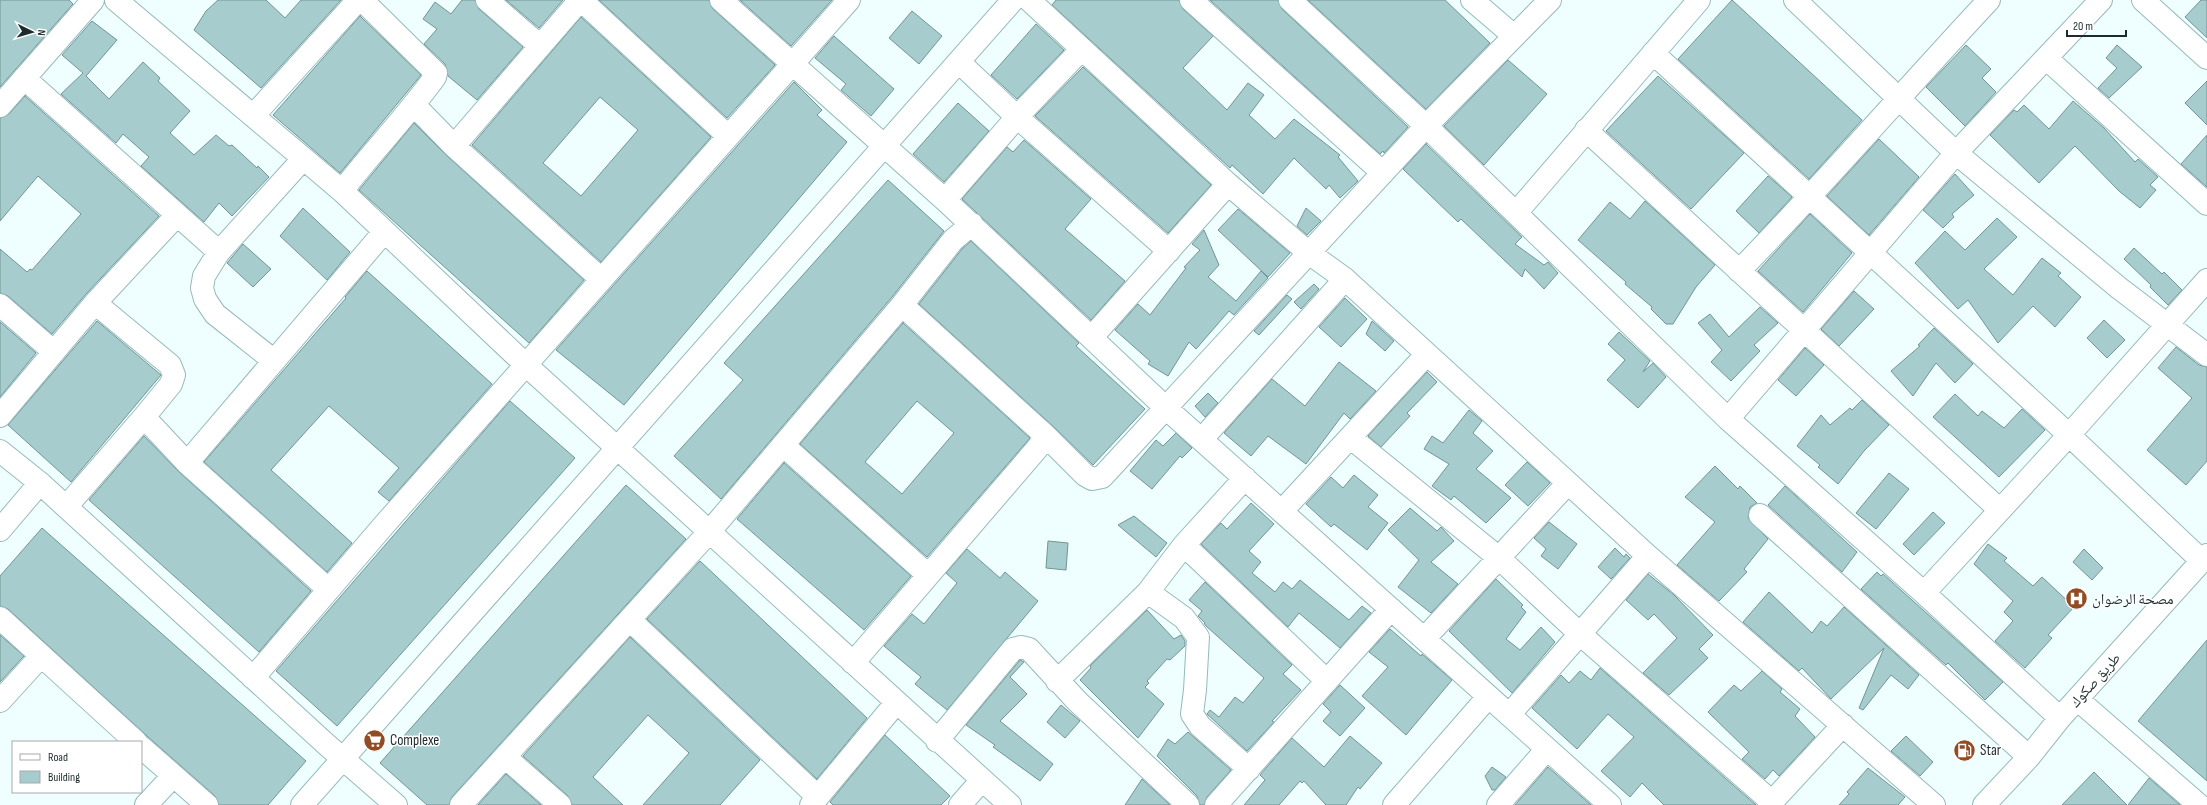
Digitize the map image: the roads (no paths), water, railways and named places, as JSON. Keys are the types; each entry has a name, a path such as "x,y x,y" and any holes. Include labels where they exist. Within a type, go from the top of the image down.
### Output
{"street":[{"path":"0,106 93,0"},
{"path":"116,0 342,191 526,364 937,741 1010,805"},
{"path":"253,116 358,0"},
{"path":"342,191 370,155 414,105 435,77 436,72 362,0"},
{"path":"487,0 539,45"},
{"path":"454,146 539,45 581,0 728,136"},
{"path":"721,0 972,224 1167,408 1610,805"},
{"path":"253,678 328,589 849,0"},
{"path":"302,805 619,448 1013,0"},
{"path":"1029,0 1081,50 1228,184 1309,253 1345,279 1648,556 1934,805"},
{"path":"1191,0 1383,173"},
{"path":"1290,0 1426,126 1728,419 2060,718"},
{"path":"1472,0 1514,36"},
{"path":"902,305 1047,437 1084,475 1092,479 1102,477 1426,126 1550,0"},
{"path":"1516,213 1699,0"},
{"path":"1795,0 1956,153 2119,288 2168,323 2207,354"},
{"path":"1739,271 1810,198 1898,98 1988,0"},
{"path":"1728,419 1956,153 2101,0"},
{"path":"2143,0 2207,58"},
{"path":"945,200 1017,117 1081,50"},
{"path":"1653,53 2204,558"},
{"path":"2046,58 2207,204"},
{"path":"959,62 1017,117 1169,251"},
{"path":"24,78 219,252"},
{"path":"414,105 454,146 601,279"},
{"path":"1586,130 2000,510"},
{"path":"273,360 215,314 205,299 202,288 204,276 219,252 303,159"},
{"path":"1092,337 1228,184"},
{"path":"0,416 95,303 177,215"},
{"path":"461,805 710,532 902,305 953,240 972,224"},
{"path":"187,463 273,360 384,232"},
{"path":"1202,439 1345,279"},
{"path":"1924,594 2069,435 2207,280"},
{"path":"66,507 144,418 171,384 174,375 170,365 95,303"},
{"path":"0,305 54,352"},
{"path":"1282,511 1427,354"},
{"path":"144,418 187,463 328,589"},
{"path":"853,663 1047,437"},
{"path":"1351,438 1499,558 1580,634 1771,804 1842,725"},
{"path":"783,445 928,575"},
{"path":"0,451 66,507 253,678 396,805"},
{"path":"1057,681 1148,592 1184,545 1245,478"},
{"path":"1424,639 1568,483"},
{"path":"0,530 40,484"},
{"path":"1760,515 2029,757"},
{"path":"1184,545 1326,681"},
{"path":"1509,715 1648,556"},
{"name":"طريق صكوك","path":"1984,805 2029,757 2060,718 2204,558"},
{"path":"1148,592 1184,618 1198,636 1192,714 1200,726 1248,769"},
{"path":"1216,805 1391,609"},
{"path":"0,618 135,741"},
{"path":"630,620 815,801 896,703"},
{"path":"937,741 1013,649 1021,647 1029,648 1057,681 1188,805"},
{"path":"0,701 40,656"},
{"path":"1394,805 1488,696"},
{"path":"2078,699 2199,805"},
{"path":"142,748 207,805"},
{"path":"1498,805 1547,749"},
{"path":"505,757 560,805"},
{"path":"146,805 173,776"},
{"path":"960,805 982,780"},
{"path":"2203,805 2207,801"}],"place":[{"name":"مصحة الرضوان","path":"2077,599"},
{"name":"Complexe","path":"374,740"},
{"name":"Star","path":"1965,750"}]}
